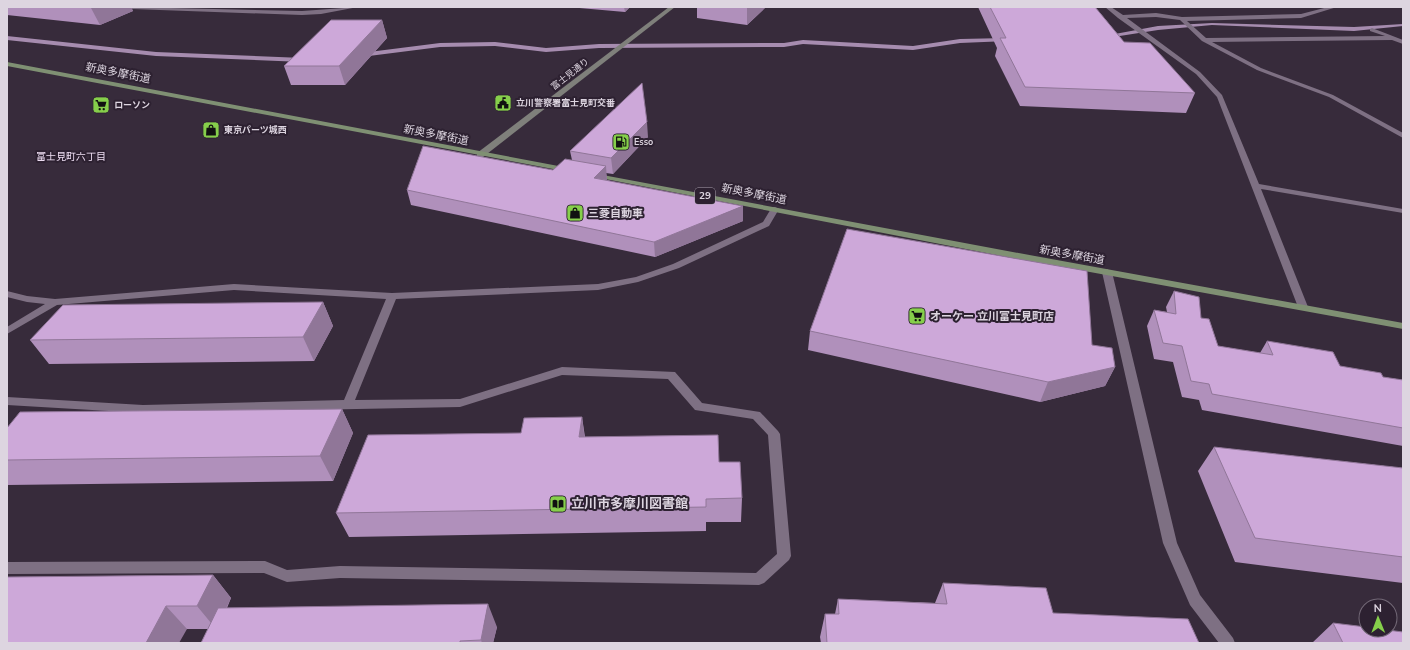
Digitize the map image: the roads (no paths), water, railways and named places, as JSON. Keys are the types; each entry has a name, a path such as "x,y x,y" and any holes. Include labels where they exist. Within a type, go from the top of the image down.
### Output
{"main road":[{"name":"新奥多摩街道","path":"7,64 77,76 480,155 1403,326"}],"street":[{"path":"132,7 302,13 355,7"},
{"name":"富士見通り","path":"480,155 672,7"},
{"path":"1108,7 1198,73 1220,96 1302,307"},
{"path":"1120,17 1156,15 1184,21 1301,16 1334,7"},
{"path":"1184,21 1204,40 1259,69 1331,96 1403,136"},
{"path":"1372,30 1403,42"},
{"path":"1204,40 1393,38"},
{"path":"1256,186 1403,211"},
{"path":"7,294 27,299 55,302 234,287 392,296 598,287 638,279 676,266 766,224 775,209"},
{"path":"1107,272 1170,543 1195,600 1228,643"},
{"path":"348,404 392,296"},
{"path":"7,331 55,302"},
{"path":"7,401 143,409 460,403 562,371 671,375 700,408 756,415 774,434 784,556 760,580 340,572 287,576 265,567 7,568"}],"waterway":[{"path":"1107,36 1158,28 1212,24 1354,29 1403,25"},
{"path":"7,38 156,54 303,60"},
{"path":"361,55 440,45 495,44 546,50 599,46 784,45 803,42 913,48 960,41 1006,40"}],"place":[{"name":"立川警察署富士見町交番","path":"503,103"},
{"name":"ローソン","path":"101,105"},
{"name":"東京パーツ城西","path":"211,130"},
{"name":"Esso","path":"621,142"},
{"name":"三菱自動車","path":"575,213"},
{"name":"オーケー 立川富士見町店","path":"917,316"},
{"name":"立川市多摩川図書館","path":"558,504"}],"district":[{"name":"富士見町六丁目","path":"71,157"}]}
